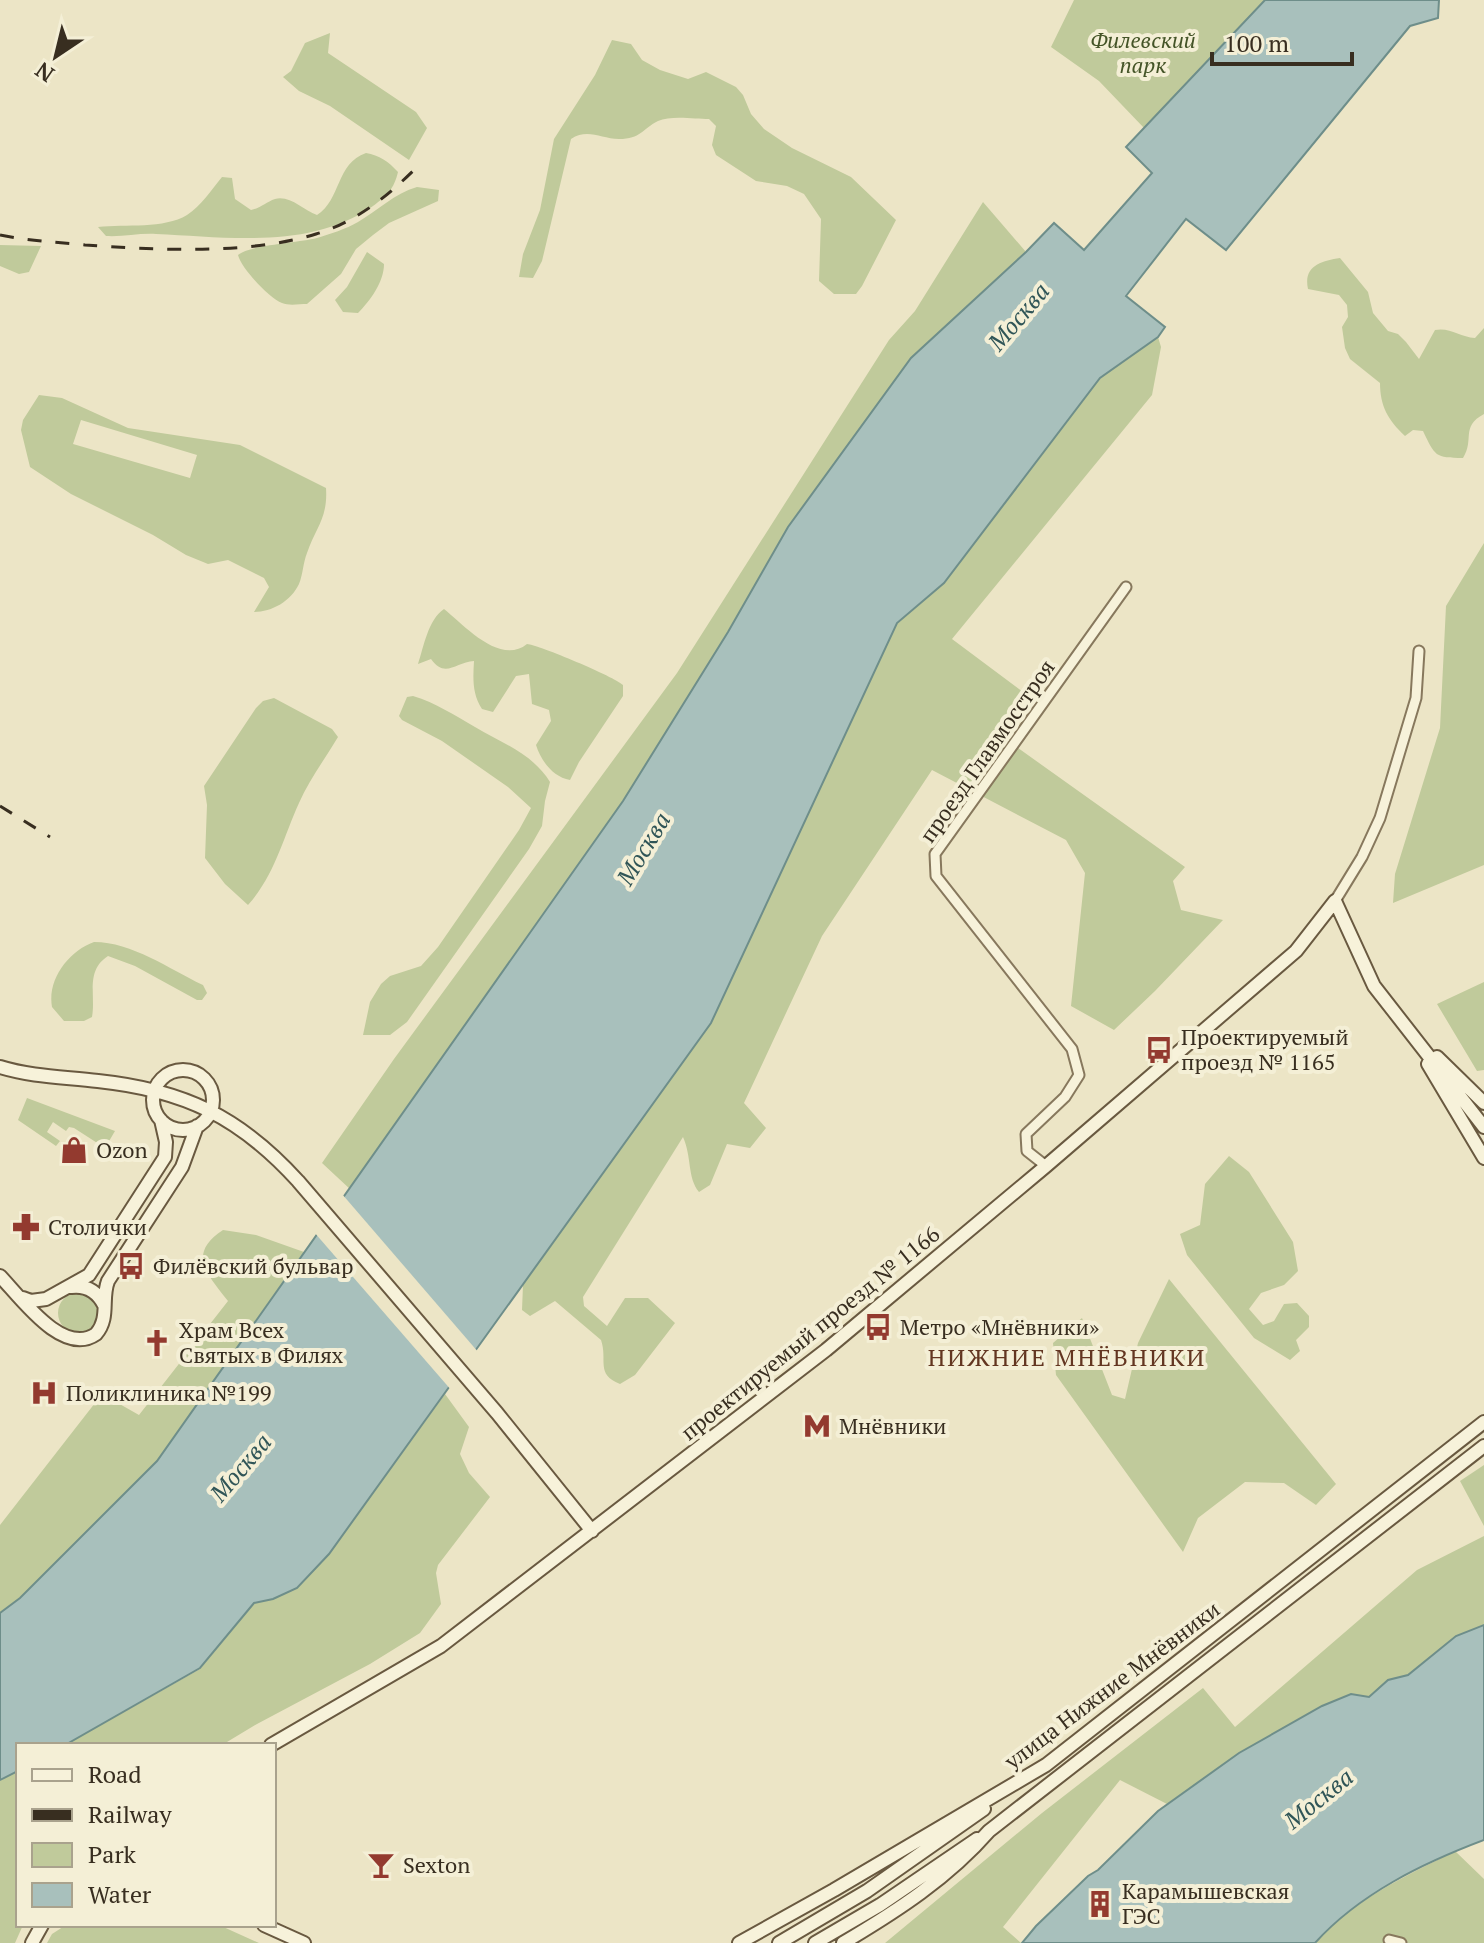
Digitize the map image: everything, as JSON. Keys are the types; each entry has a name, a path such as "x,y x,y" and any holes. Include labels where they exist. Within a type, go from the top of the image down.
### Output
{"street":[{"name":"проезд Главмосстроя","path":"1046,1166 1027,1151 1026,1134 1065,1097 1079,1075 1072,1049 936,876 935,854 1126,587"},
{"path":"1419,651 1416,698 1380,818 1362,857 1335,901 1374,986 1484,1127"},
{"name":"проектируемый проезд № 1166","path":"274,1743 441,1646 858,1324 1296,951 1335,901"},
{"path":"1406,1027 1484,1103"},
{"path":"1406,1027 1484,1158"},
{"path":"0,1067 22,1074 110,1082 155,1091 211,1111 263,1144 497,1413 592,1531"},
{"path":"0,1276 20,1297 60,1333 73,1340 91,1337 103,1323 108,1281 182,1167 197,1126 211,1111 211,1090 200,1076 192,1072 174,1071 155,1091 155,1109 166,1142 165,1157 89,1275 40,1301 20,1297"},
{"path":"161,1120 177,1129 197,1126"},
{"path":"60,1333 52,1322 51,1308 66,1289 87,1288 100,1297 104,1305"},
{"name":"улица Нижние Мнёвники","path":"739,1943 1028,1776 1484,1422"},
{"name":"улица Нижние Мнёвники","path":"843,1943 887,1917 945,1874 966,1857 989,1831 1484,1446"},
{"path":"1251,1605 1262,1620"},
{"path":"779,1943 867,1891 1028,1776"},
{"path":"815,1943 880,1905 989,1831"},
{"path":"268,1927 304,1943"},
{"path":"1389,1940 1401,1943"}],"green space":[{"name":"Филевский парк","path":"1074,0 1265,0 1144,128 1099,81 1051,47"},
{"path":"330,33 328,53 416,112 427,128 409,160 330,106 299,91 283,77 291,71 305,43"},
{"path":"612,40 631,44 642,60 660,70 688,79 706,72 736,87 751,114 764,129 792,148 851,177 896,220 856,294 834,294 819,281 821,219 804,194 787,186 756,181 716,155 712,145 716,126 709,119 663,119 626,139 583,134 571,139 542,261 533,278 519,277 523,254 540,210 554,139 595,75"},
{"path":"366,153 384,160 398,172 392,188 373,206 349,220 323,229 296,235 240,238 150,234 106,236 98,227 156,224 178,219 197,207 222,177 232,178 235,199 251,210 281,198 317,215 331,200 349,165"},
{"path":"417,187 439,190 438,201 389,223 373,235 356,249 341,274 307,304 288,304 276,300 256,282 240,261 238,255 253,249 317,238 343,229 401,193"},
{"path":"983,202 1026,252 911,358 788,527 728,632 623,801 351,1190 322,1163 394,1059 677,673 889,340 915,311"},
{"path":"0,245 41,246 29,272 19,274 0,266"},
{"path":"367,252 384,264 382,278 372,297 358,313 343,312 335,300 347,287"},
{"path":"1340,258 1368,292 1373,313 1388,331 1398,334 1406,342 1419,359 1435,330 1475,338 1484,328 1484,414 1472,424 1463,458 1437,454 1423,431 1413,430 1405,436 1386,412 1380,383 1350,359 1342,327 1348,317 1347,305 1339,295 1308,289 1307,281 1315,266"},
{"path":"1158,337 1161,347 1152,395 952,639 1031,698 1004,738 1185,867 1173,881 1181,910 1223,920 1114,1030 1071,1006 1085,873 1066,840 932,770 822,936 744,1103 766,1128 750,1148 727,1144 710,1185 699,1192 693,1180 683,1137 583,1297 584,1306 607,1326 625,1298 648,1298 675,1323 635,1375 620,1384 612,1380 605,1371 601,1340 555,1301 530,1316 522,1310 523,1285 711,1023 897,623 944,583 1100,378"},
{"path":"39,395 62,398 128,428 240,445 326,488 323,515 296,590 280,604 254,612 269,587 264,578 228,560 208,564 186,555 71,494 30,467 21,430 23,420","holes":["81,420 197,455 190,478 73,444"]},
{"path":"1484,543 1484,865 1393,903 1395,874 1440,728 1446,606"},
{"path":"444,609 494,647 505,650 527,644 534,646 561,655 623,685 623,696 570,780 553,772 538,751 536,745 551,721 549,710 532,704 529,674 516,676 493,712 482,709 476,698 474,661 446,669 431,659 418,664 430,626"},
{"path":"413,696 445,710 516,750 535,764 550,782 542,826 529,849 407,1022 390,1035 363,1035 370,1002 381,984 390,976 421,966 438,947 531,808 508,787 442,741 402,720 399,716 407,697"},
{"path":"274,698 332,729 338,737 303,794 278,856 248,905 225,884 205,858 207,805 204,786 256,708 263,701"},
{"path":"94,942 122,946 150,958 203,985 207,993 202,1000 197,1000 135,966 108,956 94,976 92,1017 84,1021 64,1021 52,1007 56,977 68,959"},
{"path":"1484,982 1484,1070 1477,1071 1437,1004"},
{"path":"27,1098 115,1131 105,1148 74,1128 69,1127 66,1131 53,1122 47,1132 60,1141 56,1146 18,1120"},
{"path":"1229,1156 1249,1172 1293,1242 1298,1271 1284,1285 1261,1293 1249,1309 1263,1325 1274,1321 1284,1304 1297,1303 1309,1316 1309,1327 1296,1340 1300,1351 1290,1360 1254,1338 1187,1255 1180,1234 1200,1225 1205,1184"},
{"path":"223,1230 256,1235 304,1252 157,1461 20,1598 0,1613 0,1525 102,1394 139,1415 228,1301 208,1273 203,1256 205,1248"},
{"path":"1169,1279 1336,1484 1316,1505 1284,1483 1245,1482 1198,1518 1183,1552 1056,1375 1053,1343 1082,1318 1112,1395 1125,1399 1138,1343"},
{"path":"78,1293 92,1299 98,1313 92,1327 78,1333 64,1327 58,1313 64,1299"},
{"path":"445,1394 469,1427 460,1454 469,1473 490,1497 438,1565 436,1573 441,1604 420,1633 225,1743 69,1743 200,1669 255,1602 273,1599 297,1588 329,1554"},
{"path":"1484,1465 1484,1526 1460,1481"},
{"path":"1484,1536 1484,1625 1456,1636 1408,1675 1388,1680 1369,1697 1350,1694 1322,1706 1239,1753 1167,1804 1120,1780 1003,1927 1021,1943 885,1943 1042,1813 1203,1688 1235,1727 1417,1570"},
{"path":"16,1772 16,1927 22,1927 15,1943 0,1943 0,1780"},
{"path":"1455,1851 1484,1879 1484,1943 1315,1943 1363,1902"},
{"path":"63,1927 223,1927 259,1943 47,1943 52,1934"}],"water":[{"name":"Москва","path":"1265,0 1439,0 1438,18 1410,26 1226,250 1186,219 1126,296 1165,327 1158,337 1100,378 944,583 897,623 711,1023 329,1554 297,1588 273,1599 254,1603 200,1668 69,1743 16,1743 16,1772 0,1780 0,1613 20,1598 157,1461 623,801 728,632 788,527 911,358 1054,223 1084,250 1152,173 1126,147"},
{"name":"Москва","path":"1484,1625 1484,1840 1393,1882 1351,1909 1315,1943 1022,1943 1036,1926 1158,1811 1239,1753 1322,1706 1351,1694 1369,1697 1388,1680 1408,1675 1456,1636"}],"pier":[{"path":"342,1194 479,1353 452,1391 314,1232"}],"railway":[{"path":"0,235 85,245 171,249 232,248 289,241 345,223 383,198 417,167"},
{"path":"0,806 50,837"}],"place":[{"name":"Проектируемый проезд № 1165","path":"1159,1050"},
{"name":"Ozon","path":"74,1150"},
{"name":"Столички","path":"26,1227"},
{"name":"Филёвский бульвар","path":"131,1266"},
{"name":"Метро «Мнёвники»","path":"878,1327"},
{"name":"Храм Всех Святых в Филях","path":"157,1343"},
{"name":"Поликлиника №199","path":"44,1393"},
{"name":"Мнёвники","path":"817,1426"},
{"name":"Sexton","path":"381,1865"},
{"name":"Карамышевская ГЭС","path":"1100,1904"}],"district":[{"name":"НИЖНИЕ МНЁВНИКИ","path":"1067,1358"}]}
